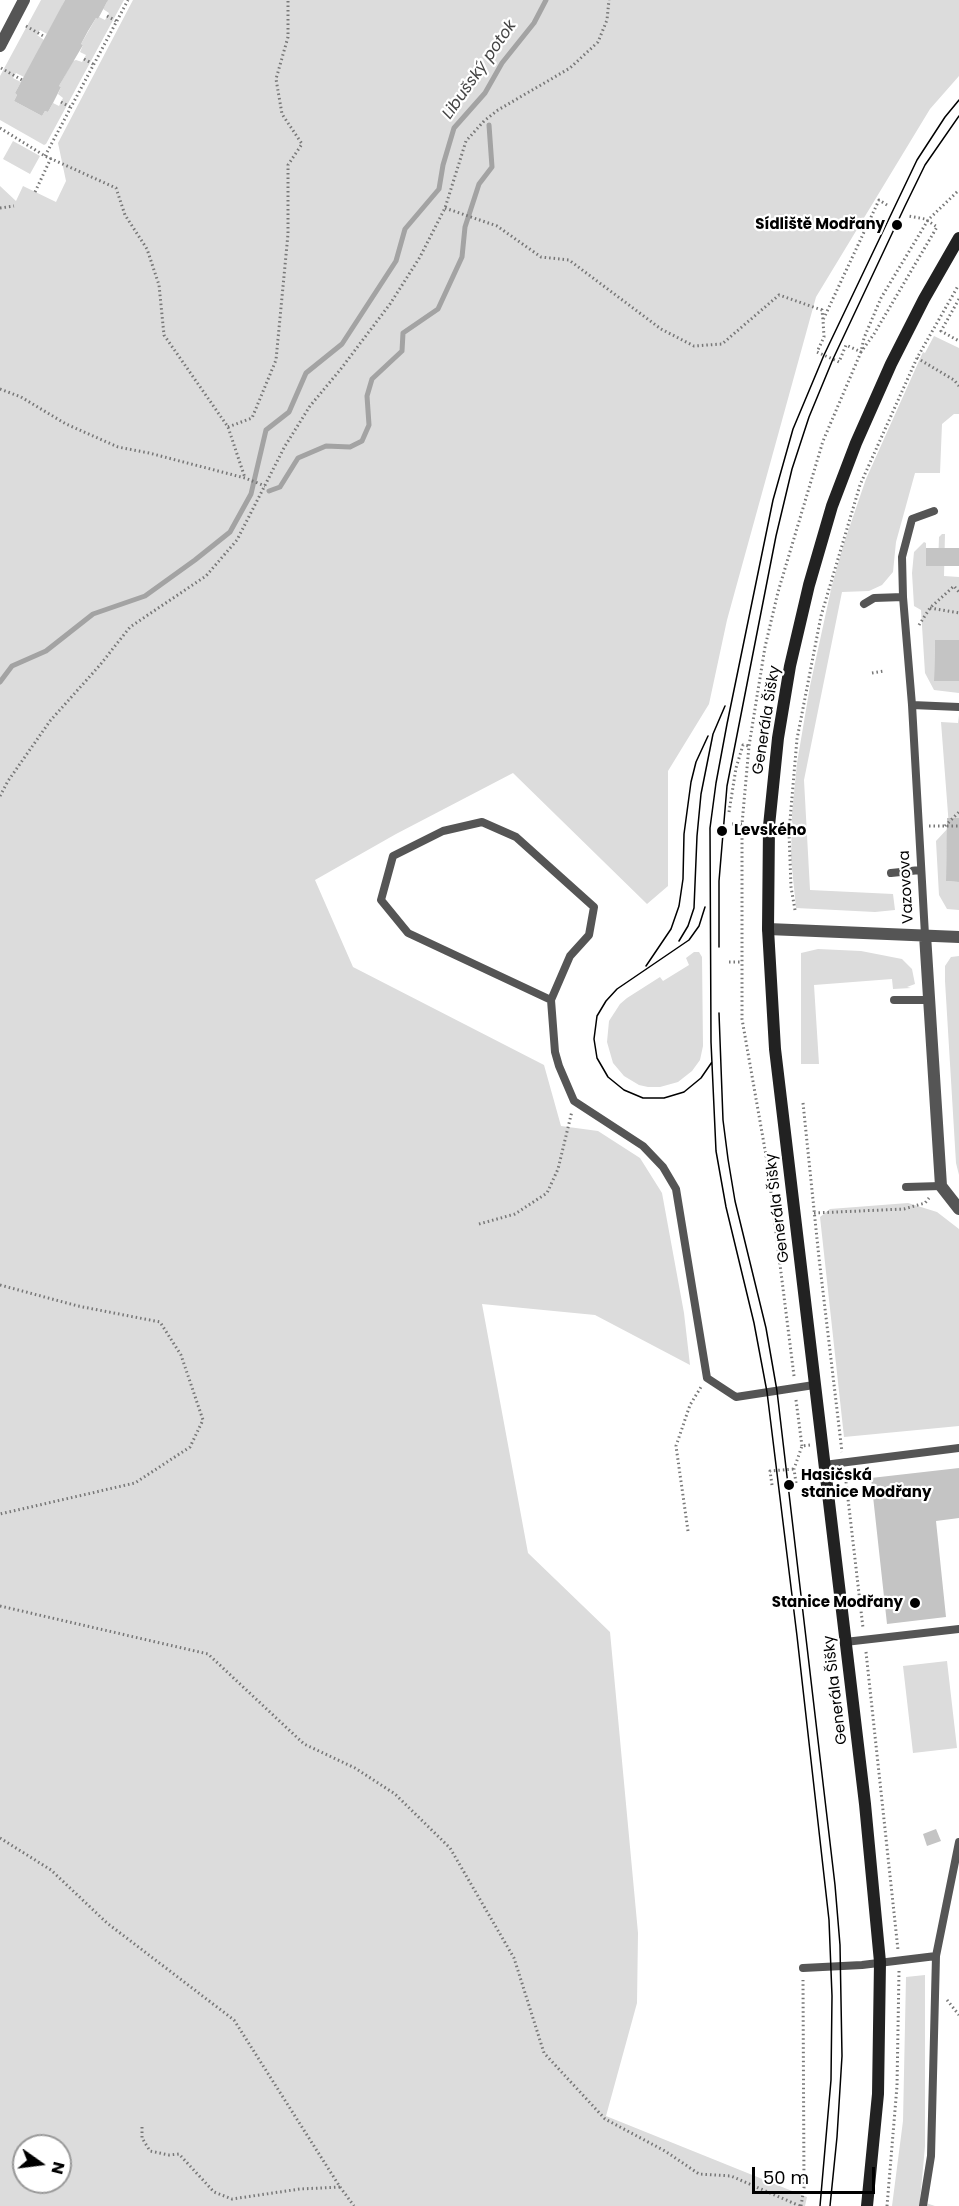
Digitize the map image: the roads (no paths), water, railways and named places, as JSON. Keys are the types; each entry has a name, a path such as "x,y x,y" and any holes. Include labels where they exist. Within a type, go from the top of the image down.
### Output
{"main road":[{"name":"Generála Šišky","path":"867,2206 879,2094 880,1962 865,1804 775,1049 768,929 768,848 775,760 790,666 809,585 832,506 870,412 909,328 959,238"}],"street":[{"path":"0,46 24,0"},
{"path":"768,929 959,937"},
{"name":"Vazovova","path":"925,935 939,1186"},
{"path":"939,1186 959,1209"}],"lane":[{"name":"Vazovova","path":"925,935 902,557 912,519 934,511"},
{"path":"864,604 873,598 903,597"},
{"path":"912,705 959,707"},
{"path":"551,1000 408,933 381,900 393,856 443,831 482,822 516,837 594,907 589,935 570,956 551,1000 557,1059 574,1101 644,1146 663,1167 675,1189 707,1378 736,1397 814,1385"},
{"path":"891,873 920,870"},
{"path":"894,1000 930,1000"},
{"path":"906,1187 939,1186"},
{"path":"824,1465 959,1448"},
{"path":"845,1642 959,1629"},
{"path":"923,2206 931,2156 936,1956 959,1842"},
{"path":"803,1968 936,1956"}],"waterway":[{"name":"Libušský potok","path":"0,682 12,666 46,651 93,614 145,596 230,532 251,494 266,430 289,412 306,373 342,344 396,261 405,229 439,189 443,165 454,128 485,93 502,63 534,23 546,0"},
{"path":"269,491 280,487 298,458 326,446 350,447 362,441 369,425 367,396 372,379 402,351 403,333 438,309 462,257 465,227 479,184 492,167 489,125"}],"tram line":[{"path":"820,2206 831,2080 832,1996 829,1920 767,1392 754,1323 726,1207 716,1151 711,1042 710,828 727,724 773,500 793,429 824,355 917,160 959,100"},
{"path":"719,947 719,881 727,786 776,536 792,469 809,417 833,359 905,206 925,165 959,116"},
{"path":"679,941 688,926 694,908 701,794 713,734 725,706"},
{"path":"646,966 671,929 679,906 683,879 684,834 691,782 696,762 708,736"},
{"path":"705,907 699,926 689,940 617,989 606,1001 597,1016 594,1039 597,1058 608,1077 624,1090 643,1098 664,1098 684,1092 701,1078 712,1062"},
{"path":"719,1013 723,1120 728,1159 735,1201 766,1328 777,1391 835,1885 840,1945 842,2056 830,2206"}],"place":[{"name":"Sídliště Modřany","path":"897,225"},
{"name":"Levského","path":"722,831"},
{"name":"Hasičská stanice Modřany","path":"789,1485"},
{"name":"Stanice Modřany","path":"915,1603"}]}
